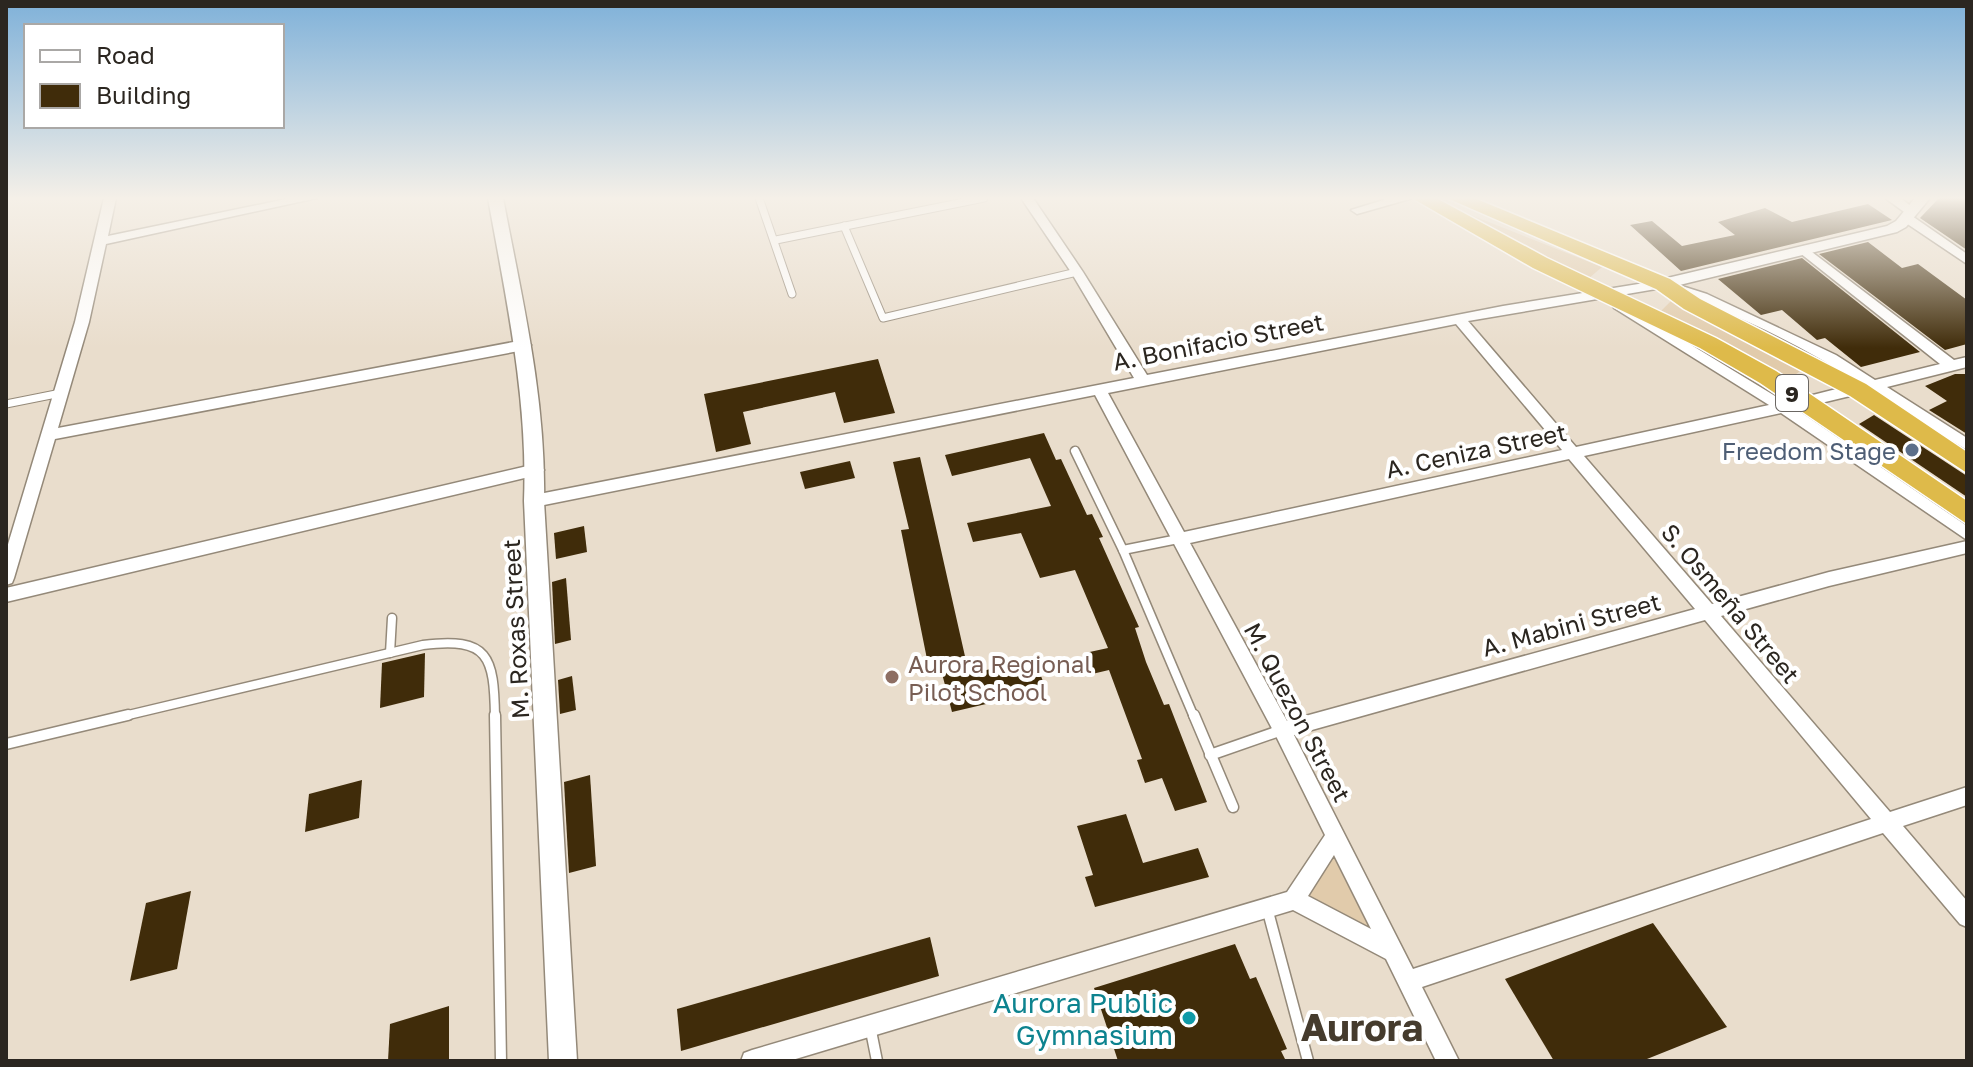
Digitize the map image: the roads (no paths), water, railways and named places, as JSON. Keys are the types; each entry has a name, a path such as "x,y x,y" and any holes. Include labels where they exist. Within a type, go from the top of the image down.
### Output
{"highway":[{"name":"9","path":"1515,248 1604,295 1708,343 1796,405 1967,514"},
{"name":"9","path":"1576,248 1663,284 1692,304 1868,388 1967,464"}],"street":[{"path":"6,578 61,393 99,248"},
{"name":"M. Roxas Street","path":"505,248 524,345 536,470 534,501 563,1061"},
{"path":"1061,248 1142,379"},
{"name":"A. Bonifacio Street","path":"534,501 1142,379 1663,284 1813,248"},
{"path":"1804,250 1952,366"},
{"name":"S. Osmeña Street","path":"1459,319 1967,917"},
{"path":"49,435 524,345"},
{"name":"A. Ceniza Street","path":"1178,539 1796,405 1967,362"},
{"name":"9","path":"1868,388 1967,445"},
{"name":"M. Quezon Street","path":"1099,389 1282,730 1448,1061"},
{"name":"9","path":"1796,405 1967,534"},
{"path":"6,595 536,470"},
{"name":"A. Mabini Street","path":"1282,730 1707,612 1967,547"},
{"path":"1408,981 1967,796"},
{"path":"752,1061 1294,900 1335,836"},
{"path":"1294,900 1394,952"}],"lane":[{"path":"778,248 792,294"},
{"path":"853,248 883,318 1077,272"},
{"path":"6,404 61,393"},
{"path":"1075,451 1123,550 1233,807"},
{"path":"1123,550 1178,539"},
{"path":"390,653 392,618"},
{"path":"6,744 390,653 456,641 476,645 487,653 494,674 501,1061"},
{"path":"1210,755 1282,730"},
{"path":"1267,908 1308,1061"},
{"path":"870,1026 877,1061"}],"place":[{"name":"Freedom Stage","path":"1912,450"},
{"name":"Aurora Regional Pilot School","path":"892,677"},
{"name":"Aurora Public Gymnasium","path":"1189,1018"}],"district":[{"name":"Aurora","path":"1362,1026"}]}
